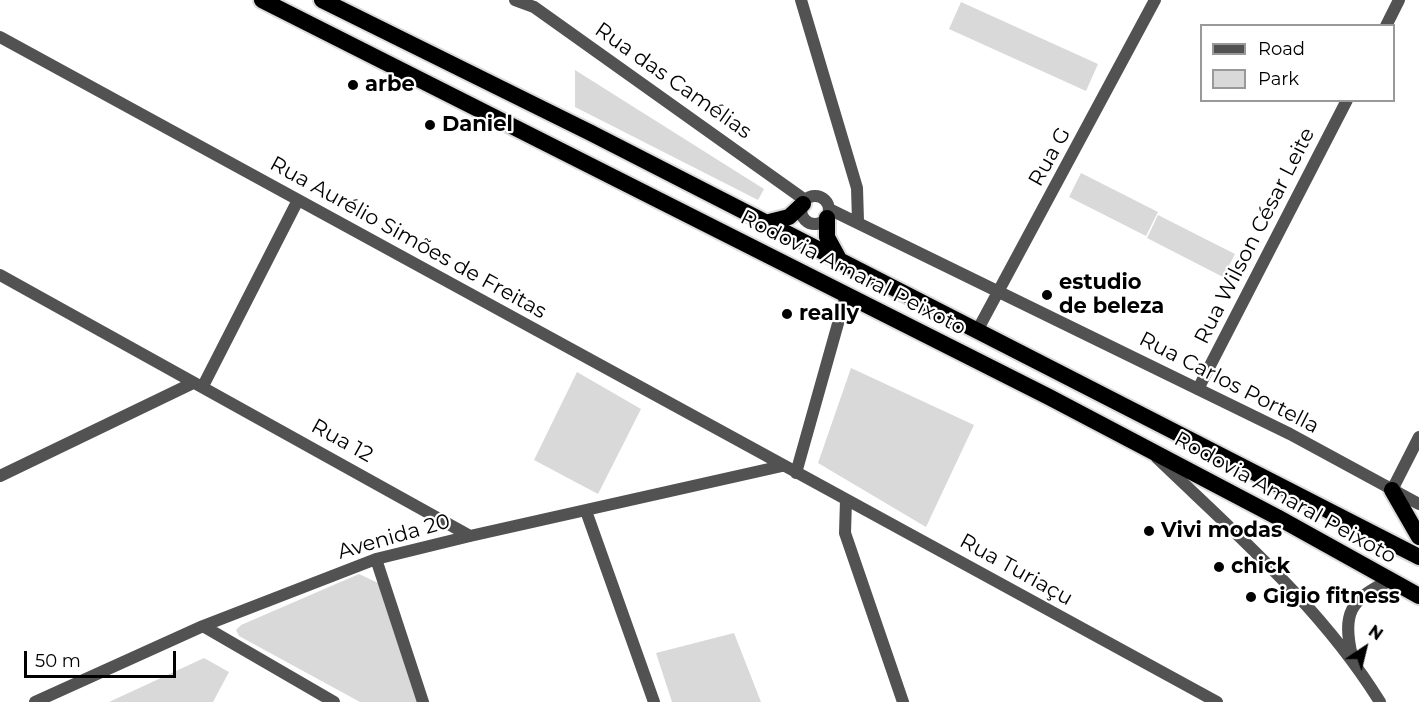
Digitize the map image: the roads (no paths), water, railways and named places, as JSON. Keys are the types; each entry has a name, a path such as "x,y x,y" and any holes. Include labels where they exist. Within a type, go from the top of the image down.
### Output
{"highway":[{"name":"Rodovia Amaral Peixoto","path":"262,0 1148,449 1419,596"},
{"name":"Rodovia Amaral Peixoto","path":"322,0 1419,557"},
{"path":"765,223 789,217 804,202"},
{"path":"828,213 826,237 840,262"},
{"path":"1392,490 1419,537"}],"street":[{"name":"Rua das Camélias","path":"515,0 532,4 804,202"},
{"path":"801,0 857,188 858,221 828,213"},
{"name":"Rua G","path":"977,331 1155,0"},
{"path":"1387,24 1399,0"},
{"name":"Rua Aurélio Simões de Freitas","path":"0,37 796,472"},
{"name":"Rua Wilson César Leite","path":"1198,389 1346,102"},
{"path":"818,196 826,201 828,213 820,223 811,223 802,213 804,202 818,196"},
{"path":"0,476 198,385 298,200"},
{"name":"Rua Carlos Portella","path":"858,221 1290,434 1419,504"},
{"name":"Rua 12","path":"0,275 470,536"},
{"path":"796,472 846,295"},
{"path":"1392,490 1419,437"},
{"path":"1148,449 1281,578 1353,660 1380,702"},
{"name":"Avenida 20","path":"35,702 203,626 376,560 470,536 783,466"},
{"name":"Rua Turiaçu","path":"796,472 1201,698 1216,702"},
{"path":"846,500 845,533 903,702"},
{"path":"586,511 654,702"},
{"path":"376,560 423,702"},
{"path":"1353,660 1347,633 1349,613 1366,592 1389,581"},
{"path":"203,626 334,702"}],"place":[{"name":"arbe","path":"353,85"},
{"name":"Daniel","path":"430,125"},
{"name":"estudio de beleza","path":"1047,295"},
{"name":"really","path":"787,314"},
{"name":"Vivi modas","path":"1149,531"},
{"name":"chick","path":"1219,567"},
{"name":"Gigio fitness","path":"1251,597"}]}
